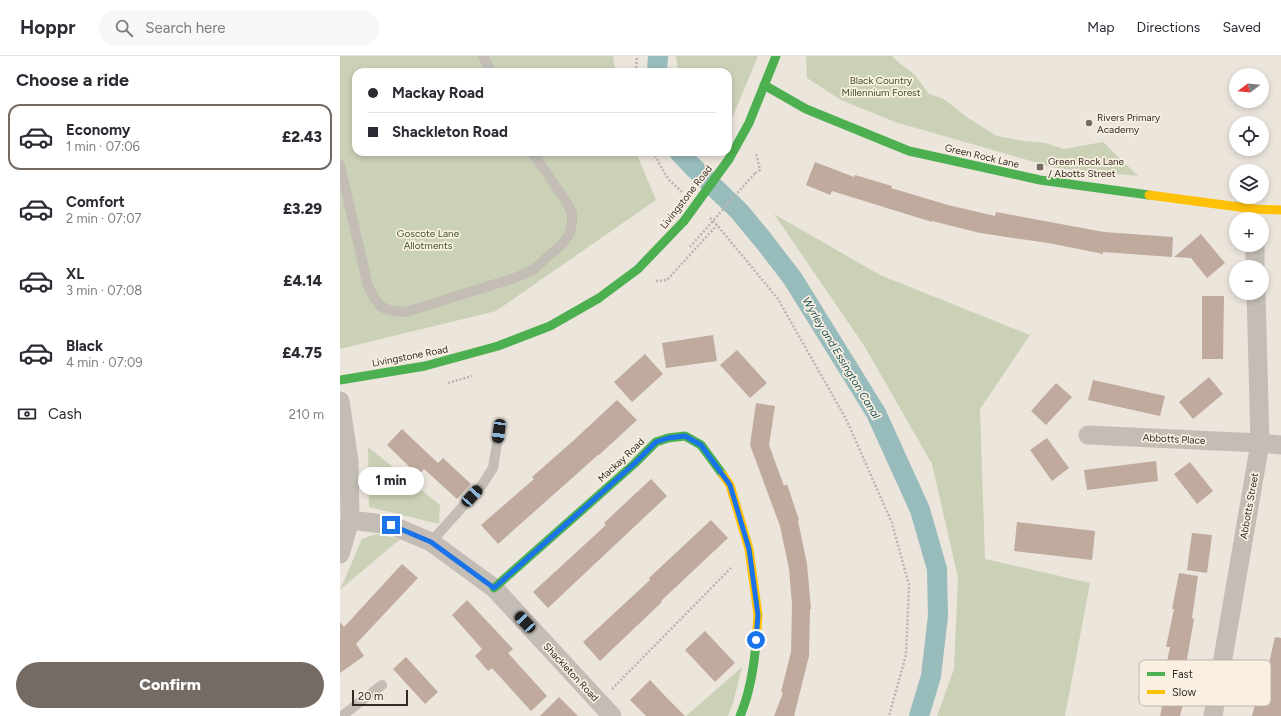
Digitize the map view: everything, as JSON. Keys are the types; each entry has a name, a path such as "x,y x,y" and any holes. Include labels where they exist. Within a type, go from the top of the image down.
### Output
{"street":[{"name":"Livingstone Road","path":"732,154 749,123 776,56"},
{"name":"Green Rock Lane","path":"764,85 806,109 910,151 1040,180 1241,212"},
{"name":"Livingstone Road","path":"340,380 425,366 498,346 550,326 599,298 638,268 684,221 731,156"},
{"name":"Green Rock Lane","path":"1268,212 1281,210"},
{"name":"Abbotts Street","path":"1223,660 1260,443 1256,300"},
{"path":"340,401 349,461 350,520 340,554"},
{"name":"Abbotts Place","path":"1088,435 1260,443 1281,446"},
{"name":"Mackay Road","path":"494,588 628,470 656,442 668,438 685,436 701,445 730,485 749,549 758,615 754,664 745,705 740,716"},
{"name":"Shackleton Road","path":"350,520 391,525 431,542 494,588 612,716"},
{"name":"Abbotts Street","path":"1213,716 1215,706"}],"lane":[{"path":"483,56 489,68"},
{"path":"340,165 368,286 375,300 381,307 388,310 406,312 515,278 533,270 564,242 570,233 572,213 566,201 535,156"},
{"path":"431,542 482,485 493,468 499,431"},
{"path":"342,716 382,684"}],"path":[{"path":"636,68 637,56"},
{"path":"655,156 668,179 684,194"},
{"path":"690,247 756,173"},
{"path":"706,214 717,225 778,299 847,421 892,523 909,585 906,654 888,716"},
{"path":"652,281 667,280 717,225"},
{"path":"599,702 749,549"}],"green space":[{"name":"Goscote Lane Allotments","path":"340,56 613,56 614,68 352,68 352,156 638,156 656,200 496,311 340,349"},
{"path":"676,56 758,56 732,118 732,68 678,68"},
{"name":"Black Country Millennium Forest","path":"806,56 892,56 915,75 929,94 944,99 968,118 997,136 1045,143 1064,149 1103,142 1138,176 1055,168 895,122 841,100 807,78"},
{"path":"774,214 880,275 1030,335 980,409 985,559 1090,583 1065,716 937,716 954,669 958,578 932,464 865,347"},
{"path":"368,447 440,505 439,524 369,507"},
{"path":"376,534 400,539 340,590 362,539"},
{"path":"742,667 733,703 728,716 686,716"}],"building":[{"path":"815,162 854,177 855,175 892,186 891,188 948,205 995,216 996,212 1104,232 1173,237 1172,257 1103,252 1103,254 1054,244 980,233 932,222 832,191 830,195 806,185"},
{"path":"1201,234 1225,263 1207,278 1191,258 1174,257"},
{"path":"1202,296 1224,296 1223,359 1202,359"},
{"path":"713,335 717,361 666,368 662,343"},
{"path":"737,350 767,383 750,398 720,365"},
{"path":"645,354 663,374 632,402 614,382"},
{"path":"1209,377 1223,394 1193,419 1179,402"},
{"path":"1093,380 1165,396 1160,416 1088,400"},
{"path":"1056,383 1072,397 1046,425 1031,411"},
{"path":"617,400 637,420 498,544 481,525 534,479 532,477"},
{"path":"756,403 775,406 769,445 784,486 787,484 799,520 807,564 811,609 809,656 794,716 774,716 783,693 781,692 791,652 792,604 789,569 780,526 750,445"},
{"path":"402,429 438,463 443,458 471,484 457,499 424,469 418,475 387,445"},
{"path":"1047,438 1069,468 1052,481 1030,450"},
{"path":"1156,461 1158,481 1087,490 1084,470"},
{"path":"1190,462 1213,491 1197,504 1174,474"},
{"path":"651,479 667,496 548,608 533,592 606,525 604,523"},
{"path":"711,520 728,538 600,661 583,642 650,580 649,578"},
{"path":"1017,522 1095,531 1092,560 1014,551"},
{"path":"1192,533 1212,535 1207,573 1187,570"},
{"path":"402,564 418,578 356,644 364,656 340,673 340,622 344,627"},
{"path":"1179,573 1198,576 1192,618 1194,619 1187,660 1167,660 1170,647 1166,647 1174,609 1172,609"},
{"path":"467,600 513,649 508,653 547,696 531,711 492,668 488,671 475,656 482,649 452,615"},
{"path":"705,631 735,663 715,682 685,650"},
{"path":"1275,637 1281,638 1281,716 1252,716 1255,706 1271,706 1271,660 1270,660"},
{"path":"406,657 438,692 425,704 393,669"},
{"path":"650,680 685,716 646,716 630,700"},
{"path":"559,697 578,716 540,716"},
{"path":"1162,706 1182,706 1180,716 1160,716"}],"waterway":[{"name":"Wyrley and Essington Canal","path":"657,68 658,56"},
{"name":"Wyrley and Essington Canal","path":"683,156 739,211 793,279 876,413 920,510 937,569 938,616 931,676 919,716"}],"traffic: fast":[{"path":"732,154 749,123 776,56"},
{"path":"764,85 806,109 909,151 1040,180 1149,195"},
{"path":"684,221 729,159"},
{"path":"340,380 425,366 498,346 550,326 599,298 638,269 684,221"},
{"path":"494,588 634,464 656,442 668,438 685,436 701,445 723,475"},
{"path":"740,716 751,680 756,642"}],"traffic: slow":[{"path":"1149,195 1254,209 1281,210"},
{"path":"723,475 730,485 749,549 758,615 756,642"}],"place":[{"name":"Rivers Primary Academy","path":"1089,123"},
{"name":"Green Rock Lane / Abotts Street","path":"1040,167"}],"route":[{"path":"391,525 431,542 494,588 634,464 656,442 668,438 685,436 701,445 730,485 749,549 758,615 756,640"}]}
